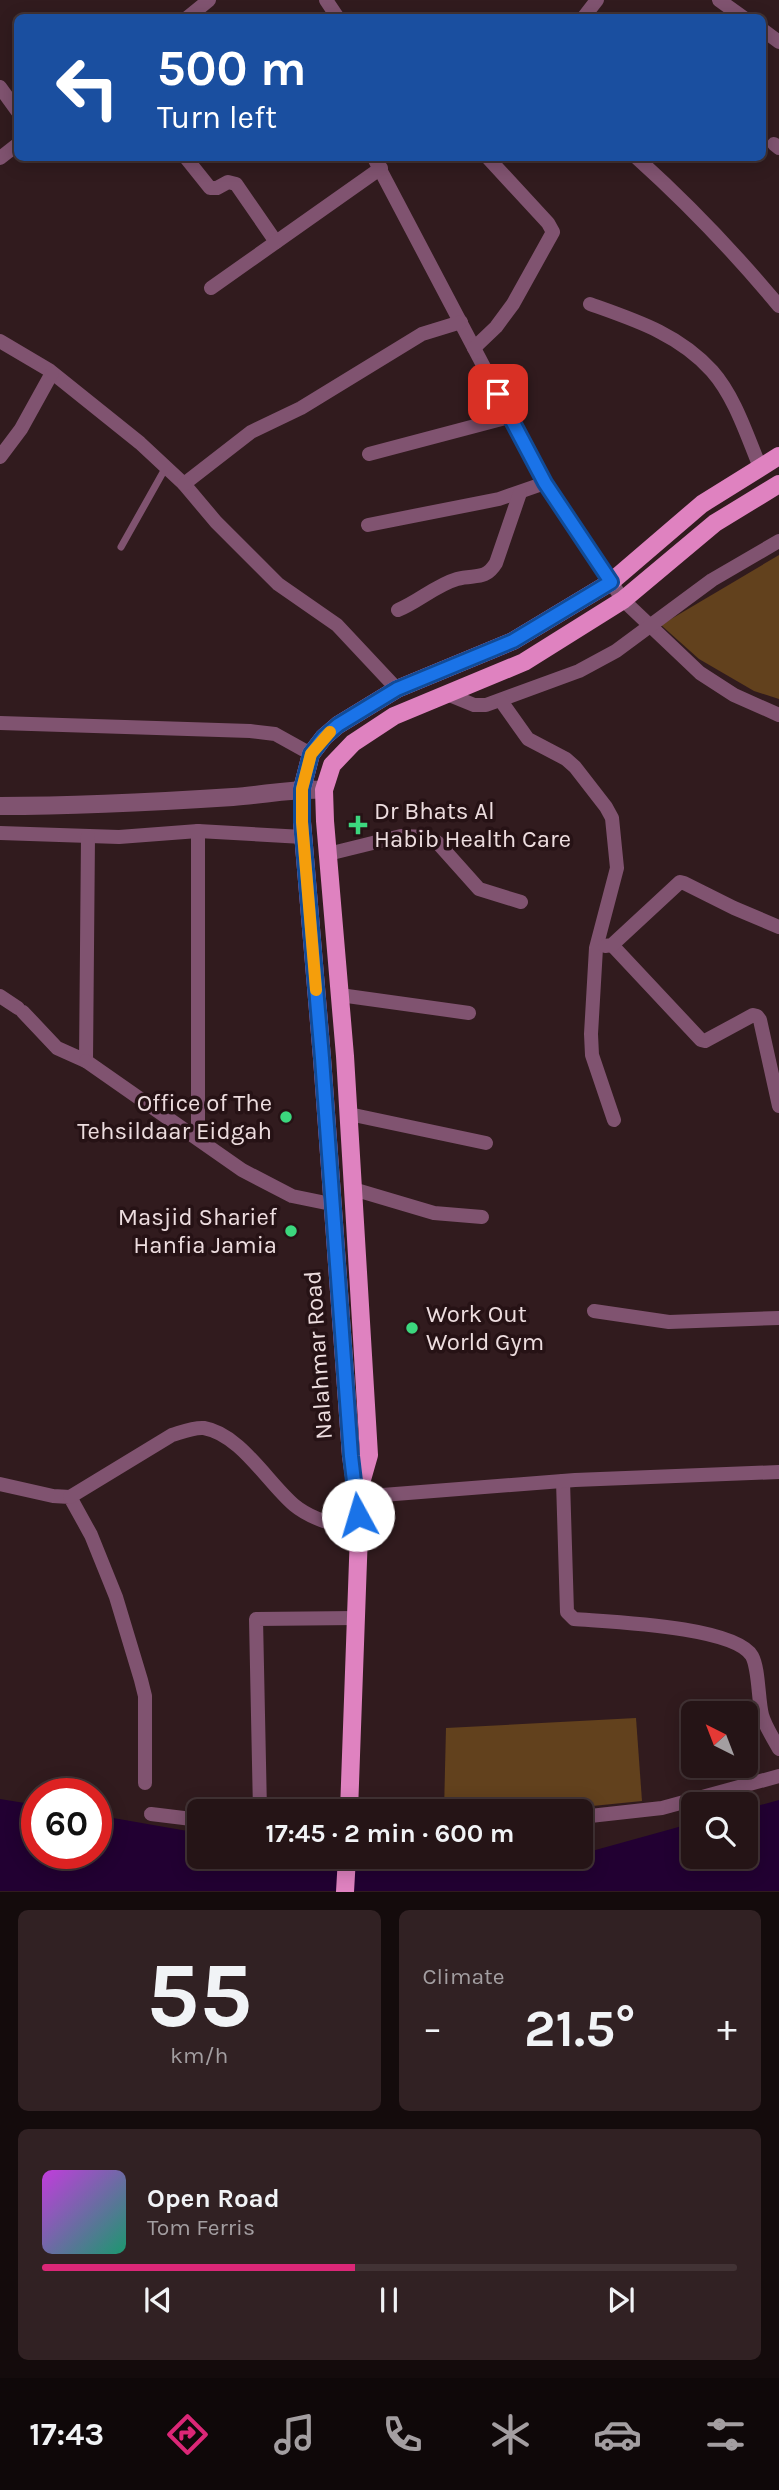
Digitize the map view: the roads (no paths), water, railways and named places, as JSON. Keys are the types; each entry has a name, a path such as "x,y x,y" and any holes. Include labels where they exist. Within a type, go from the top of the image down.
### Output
{"main road":[{"name":"Nalahmar Road","path":"357,1497 351,1456 303,837 302,789 311,754 338,725 397,689 513,641 611,582 702,504 779,456"},
{"name":"Nalahmar Road","path":"357,1497 369,1455 349,1114 324,790 332,765 353,743 394,716 524,662 623,600 715,523 779,484"},
{"path":"349,1799 359,1533 357,1497"}],"street":[{"path":"192,14 209,0"},
{"path":"586,14 597,0"},
{"path":"719,0 738,14"},
{"path":"0,88 14,107"},
{"path":"0,158 14,147"},
{"path":"188,161 209,188 218,188 228,182 236,184 276,242"},
{"path":"474,348 496,327 513,304 552,232 548,223 491,161"},
{"path":"640,161 685,201 779,306"},
{"path":"211,288 276,242 378,163 545,483 623,600 700,673 734,695 779,715"},
{"path":"590,304 656,328 685,346 713,372 733,404 760,467"},
{"path":"184,484 251,432 313,401 422,334 461,322"},
{"path":"0,341 52,373 140,443 184,484 216,522 278,584 337,625 397,689"},
{"path":"0,457 21,429 52,373"},
{"path":"369,454 509,417"},
{"path":"368,525 468,507 520,493 545,483"},
{"path":"398,610 412,605 450,581 483,576 490,571 496,563 520,493"},
{"path":"447,694 474,705 486,705 579,671 616,651 712,580 779,541"},
{"path":"501,701 528,739 566,759 575,767 612,818 617,868 596,948 591,1034 592,1055 614,1119"},
{"path":"0,723 250,731 275,734 311,754"},
{"path":"0,806 80,806 255,796 302,789 324,790"},
{"path":"0,833 119,837 198,831 303,837"},
{"path":"198,831 198,1138"},
{"path":"86,1061 88,836"},
{"path":"328,854 401,836 428,837 437,842 479,889 521,902"},
{"path":"596,948 612,945 680,883 779,927"},
{"path":"612,945 701,1040 705,1041 753,1015 757,1016 761,1020 777,1085 779,1106"},
{"path":"340,995 469,1013"},
{"path":"0,996 21,1010 57,1048 86,1061 242,1170 292,1196 331,1204"},
{"path":"349,1114 486,1143"},
{"path":"353,1189 434,1213 482,1217"},
{"path":"594,1311 669,1322 779,1318"},
{"path":"0,1484 53,1496 70,1497 172,1435 191,1429 204,1429 216,1433 246,1452 282,1493 304,1512 359,1533"},
{"path":"357,1497 563,1481 779,1472"},
{"path":"563,1481 567,1612 575,1619 697,1631 723,1637 743,1646 753,1657 763,1718 779,1749"},
{"path":"70,1497 91,1535 116,1597 141,1679 145,1696 145,1783"},
{"path":"260,1799 256,1619 356,1618"},
{"path":"593,1816 662,1808 779,1776"},
{"path":"151,1814 187,1818"}],"lane":[{"path":"121,547 166,467"}],"place":[{"name":"Dr Bhats Al Habib Health Care","path":"358,825"},
{"name":"Office of The Tehsildaar Eidgah","path":"286,1117"},
{"name":"Masjid Sharief Hanfia Jamia","path":"291,1231"},
{"name":"Work Out World Gym","path":"412,1328"}]}
